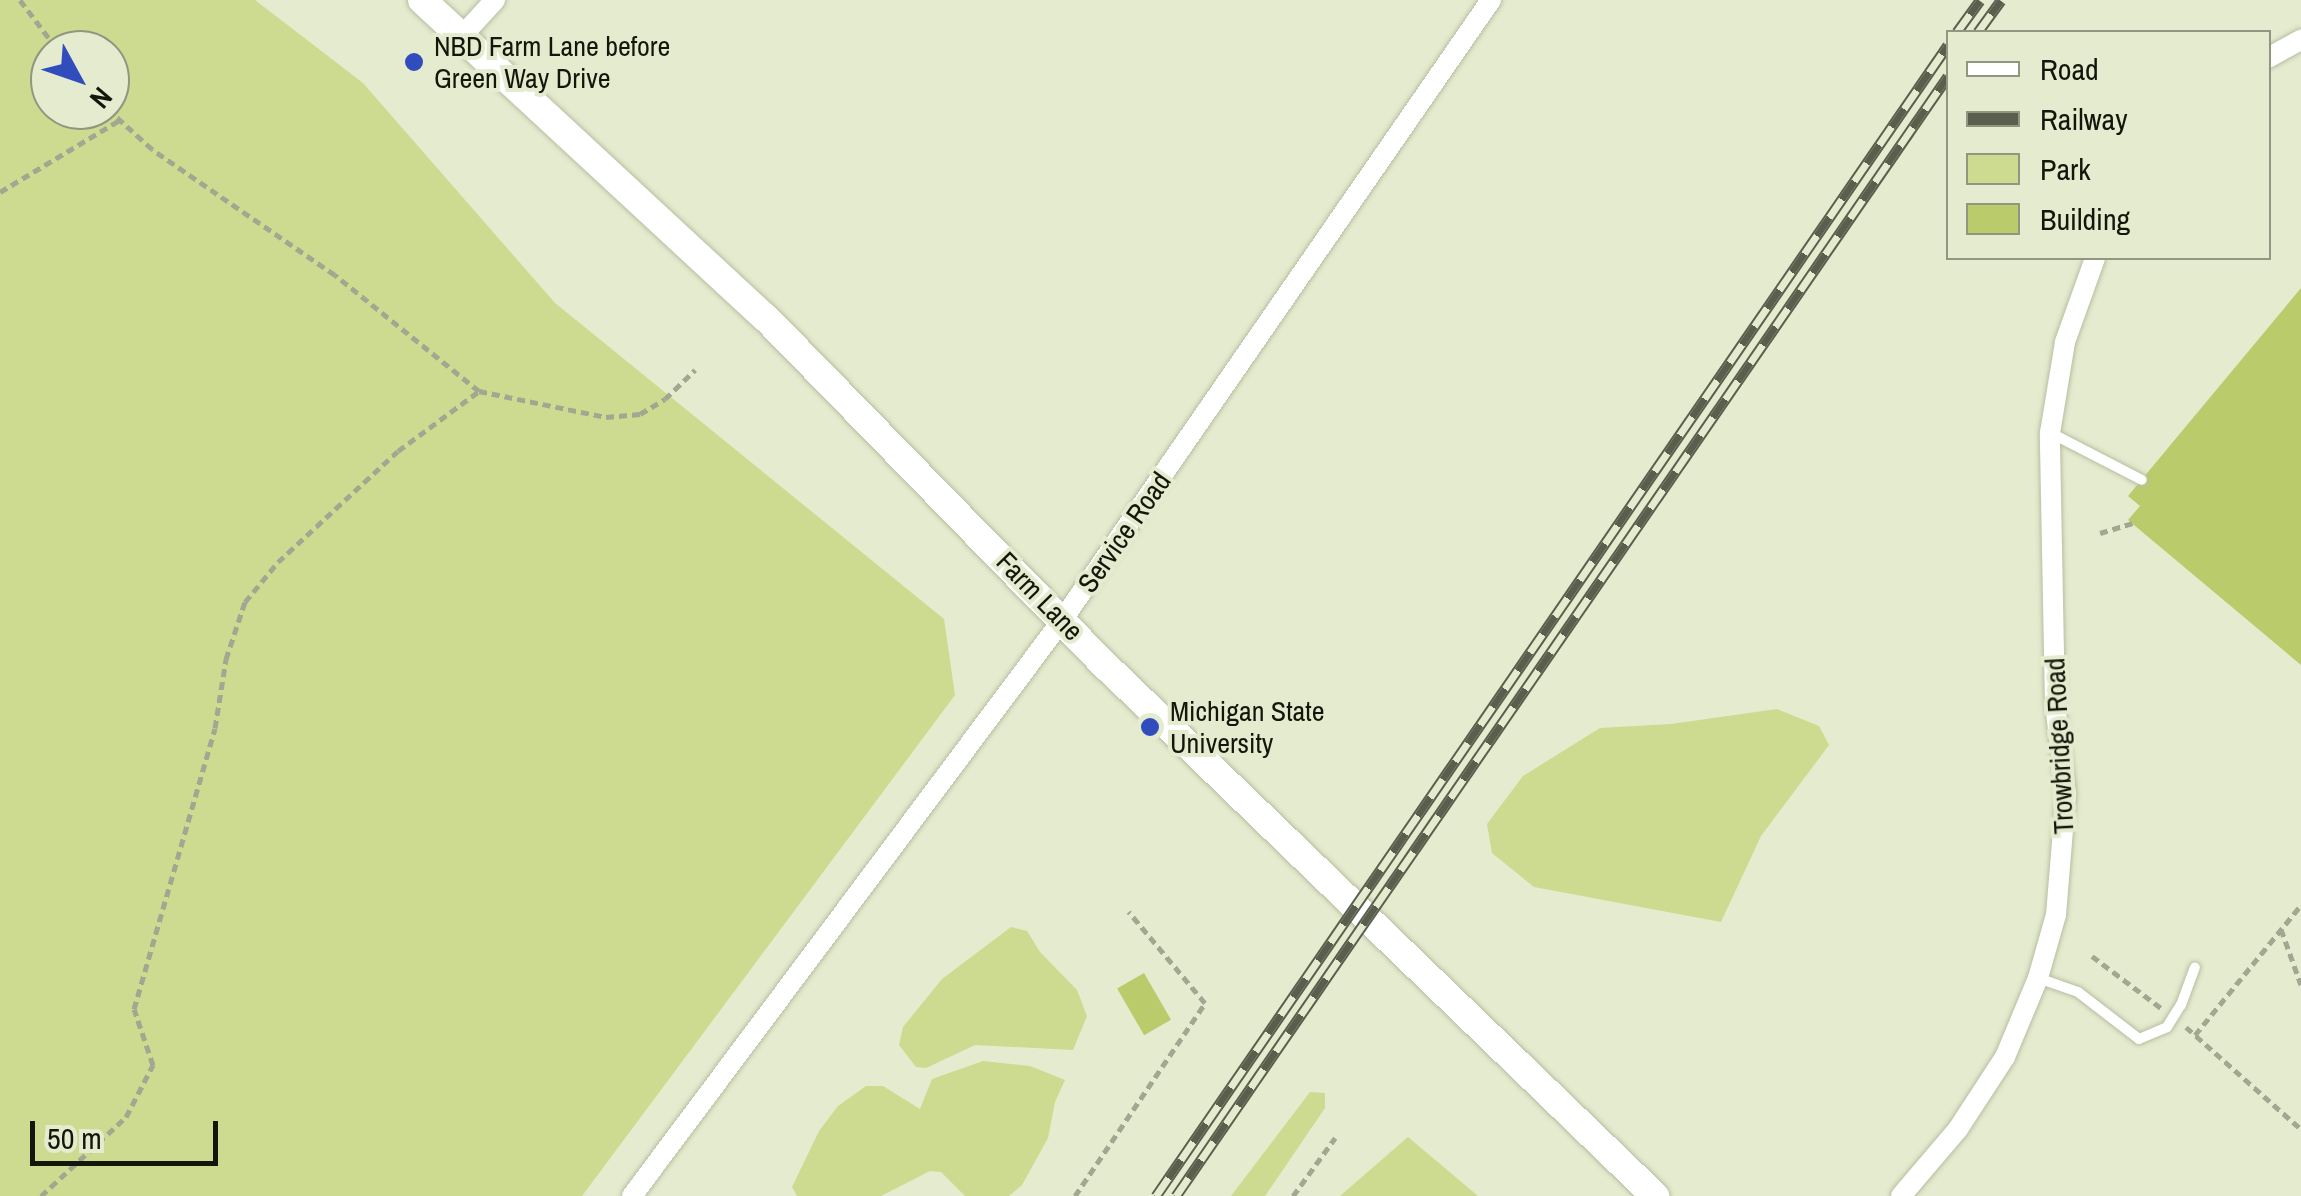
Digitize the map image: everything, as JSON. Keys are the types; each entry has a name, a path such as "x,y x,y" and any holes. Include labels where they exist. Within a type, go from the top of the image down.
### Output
{"street":[{"name":"Farm Lane","path":"422,0 766,318 1063,619 1520,1069 1655,1196"},
{"path":"462,36 495,0"},
{"name":"Service Road","path":"632,1196 1063,619 1491,0"},
{"path":"2271,56 2301,40"},
{"name":"Trowbridge Road","path":"1901,1196 1983,1094 2004,1056 2038,978 2056,915 2065,838 2064,764 2056,705 2050,433 2065,342 2093,260"}],"lane":[{"path":"2050,433 2142,480"},
{"path":"2038,978 2078,992 2139,1038 2158,1034 2174,1018 2196,967"}],"path":[{"path":"20,0 43,30"},
{"path":"130,129 215,195 335,276 479,391 606,417 640,414 665,399 695,370"},
{"path":"0,192 102,130"},
{"path":"41,1196 126,1117 153,1065 134,1009 215,728 226,659 245,602 278,562 398,451 479,391"},
{"path":"2100,532 2132,523"},
{"path":"2194,1035 2301,904"},
{"path":"1075,1196 1205,1003 1128,912"},
{"path":"2281,930 2301,985"},
{"path":"2092,956 2174,1018 2301,1129"},
{"path":"1293,1196 1334,1138"}],"green space":[{"path":"0,0 255,0 363,83 555,303 944,619 955,695 582,1196 0,1196"},
{"path":"1777,709 1819,726 1829,745 1761,836 1721,922 1534,887 1492,853 1487,824 1523,776 1600,728 1671,724"},
{"path":"1011,927 1027,931 1040,952 1077,990 1087,1016 1073,1050 975,1045 926,1068 916,1067 899,1045 903,1027 942,979"},
{"path":"983,1061 1030,1066 1065,1080 1055,1102 1048,1138 1022,1185 1009,1196 965,1196 941,1172 930,1171 881,1196 797,1196 792,1187 819,1131 838,1106 866,1086 883,1086 920,1109 932,1079"},
{"path":"1310,1092 1325,1093 1325,1108 1265,1196 1231,1196"},
{"path":"1408,1137 1478,1196 1340,1196"}],"building":[{"path":"2301,288 2301,665 2128,520 2140,506 2128,496"},
{"path":"1144,973 1171,1020 1144,1035 1117,989"}],"railway":[{"path":"1958,30 1980,0"},
{"path":"1979,30 2001,0"},
{"path":"1156,1196 1946,48"},
{"path":"1176,1196 1946,79"}],"place":[{"name":"NBD Farm Lane before Green Way Drive","path":"414,62"},
{"name":"Michigan State University","path":"1150,727"}]}
